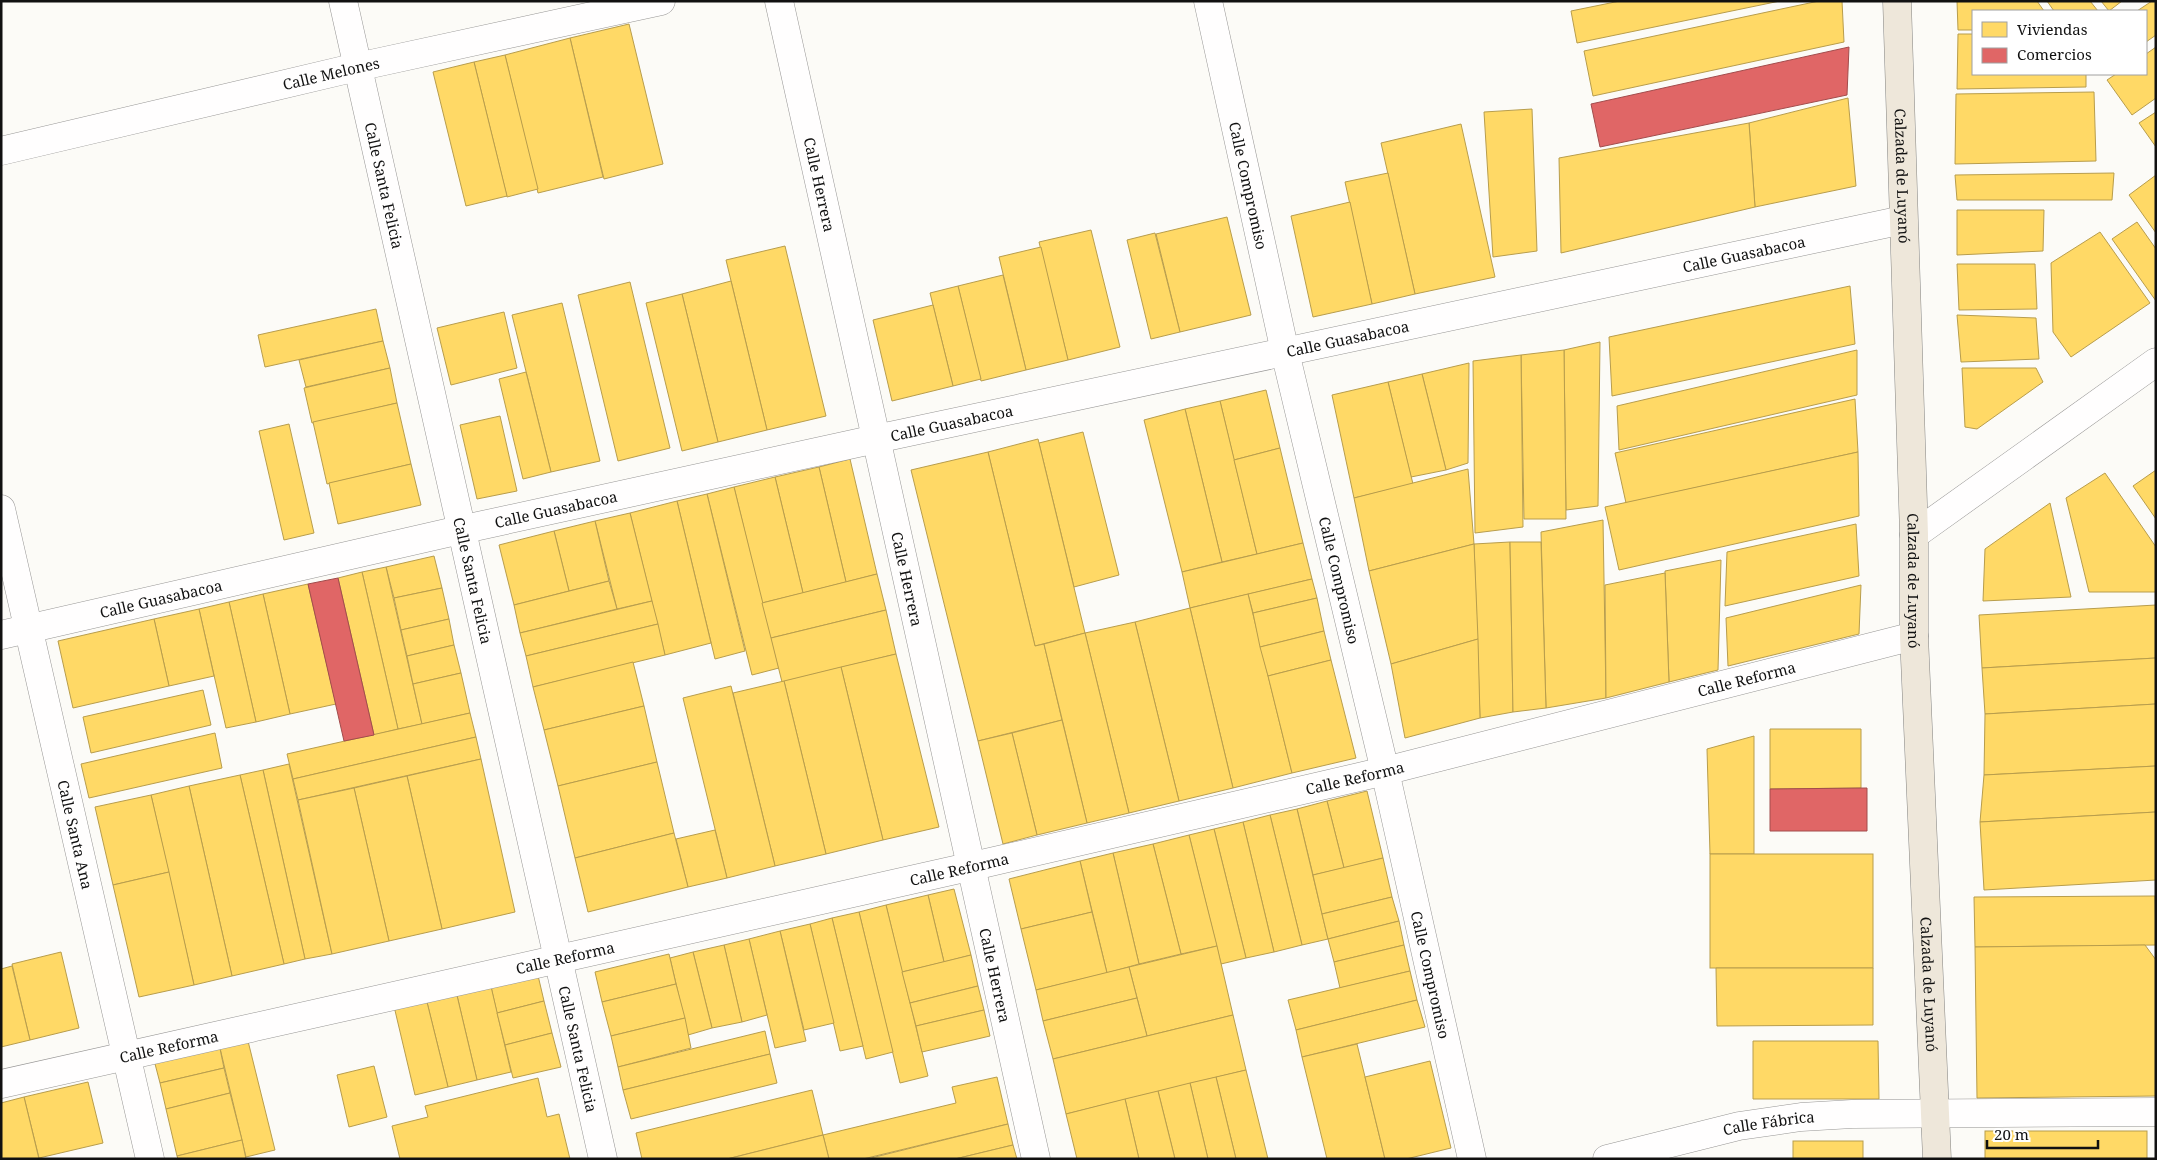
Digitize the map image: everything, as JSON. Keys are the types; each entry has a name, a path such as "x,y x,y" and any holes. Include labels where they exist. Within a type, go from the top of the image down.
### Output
{"main road":[{"name":"Calzada de Luyanó","path":"1897,1 1914,535 1914,636 1937,1159"}],"street":[{"name":"Calle Santa Felicia","path":"343,1 460,530 603,1159"},
{"name":"Calle Melones","path":"1,152 357,67 661,1"},
{"name":"Calle Herrera","path":"779,1 973,866 1036,1159"},
{"name":"Calle Compromiso","path":"1208,1 1285,352 1385,771 1472,1159"},
{"name":"Calle Guasabacoa","path":"1,635 460,530 876,439 1904,220"},
{"path":"1914,535 2156,362"},
{"name":"Calle Santa Ana","path":"1,509 150,1159"},
{"name":"Calle Reforma","path":"1,1084 127,1057 558,957 973,866 1385,771 1914,636"},
{"name":"Calle Fábrica","path":"1607,1159 1738,1126 1801,1117 1852,1114 2156,1112"}],"building: Viviendas":[{"path":"1620,1 1780,1 1577,43 1571,11"},
{"path":"1819,1 1842,1 1844,42 1593,96 1584,51"},
{"path":"1957,1 2037,1 2043,10 1972,10 1972,30 1958,30"},
{"path":"2047,1 2090,1 2097,10 2053,10"},
{"path":"2101,1 2122,1 2110,10"},
{"path":"2152,1 2156,1 2156,35 2147,41 2147,10 2138,10"},
{"path":"629,24 663,164 604,179 570,38"},
{"path":"1958,34 1972,34 1972,75 2086,75 2086,87 1957,89"},
{"path":"570,38 603,177 538,193 505,55"},
{"path":"2156,47 2156,98 2132,115 2107,80 2114,75 2147,75 2147,53"},
{"path":"505,55 538,189 507,197 474,62"},
{"path":"474,62 507,196 466,206 433,72"},
{"path":"2094,92 2096,161 1955,164 1956,94"},
{"path":"1848,98 1856,186 1755,207 1749,123"},
{"path":"1532,109 1537,251 1493,257 1484,112"},
{"path":"2156,112 2156,147 2139,123"},
{"path":"1749,123 1755,207 1561,253 1559,158"},
{"path":"1461,124 1495,277 1415,294 1381,143"},
{"path":"1388,173 1415,294 1372,304 1345,182"},
{"path":"2114,173 2112,200 1957,200 1955,175"},
{"path":"2156,175 2156,233 2129,195"},
{"path":"1350,202 1372,304 1313,317 1291,216"},
{"path":"1957,210 2044,210 2043,251 1957,255"},
{"path":"1227,217 1251,315 1180,332 1156,234"},
{"path":"2137,222 2156,249 2156,301 2112,239"},
{"path":"1091,230 1120,347 1068,360 1039,242"},
{"path":"2100,232 2150,303 2071,357 2053,332 2051,263"},
{"path":"1155,233 1180,332 1151,339 1127,240"},
{"path":"785,246 826,416 767,430 726,260"},
{"path":"1041,247 1068,360 1026,370 999,257"},
{"path":"1957,264 2035,264 2037,309 1959,310"},
{"path":"1003,275 1026,370 981,381 958,286"},
{"path":"731,281 767,430 718,442 682,294"},
{"path":"630,282 670,448 618,461 578,295"},
{"path":"958,286 981,379 953,386 930,293"},
{"path":"1850,286 1855,344 1612,396 1609,337"},
{"path":"682,294 718,442 682,451 646,303"},
{"path":"562,303 600,461 551,472 512,315"},
{"path":"933,305 953,386 892,401 873,320"},
{"path":"376,309 383,341 265,367 258,335"},
{"path":"504,312 517,368 451,385 437,328"},
{"path":"1957,315 2036,318 2039,359 1961,362"},
{"path":"383,341 390,368 306,387 299,360"},
{"path":"1600,342 1598,506 1566,510 1564,350"},
{"path":"1564,350 1566,519 1524,519 1521,355"},
{"path":"1857,350 1857,395 1619,450 1617,406"},
{"path":"1521,355 1523,527 1475,533 1473,361"},
{"path":"1469,363 1468,463 1446,470 1422,374"},
{"path":"390,368 397,403 312,423 304,388"},
{"path":"1962,368 2036,368 2043,382 1977,429 1965,427"},
{"path":"526,372 551,472 523,479 499,379"},
{"path":"1422,374 1446,470 1411,477 1388,382"},
{"path":"1388,382 1413,484 1354,498 1332,395"},
{"path":"1266,390 1280,448 1234,460 1220,401"},
{"path":"1855,399 1858,452 1626,503 1615,453"},
{"path":"1220,401 1257,554 1222,562 1185,409"},
{"path":"397,403 411,464 327,484 313,422"},
{"path":"1185,409 1222,562 1182,572 1144,420"},
{"path":"500,416 517,491 477,499 460,425"},
{"path":"289,424 314,533 284,540 259,431"},
{"path":"1083,432 1119,575 1074,587 1039,443"},
{"path":"1038,439 1085,633 1035,646 988,452"},
{"path":"1280,448 1303,543 1257,554 1234,460"},
{"path":"988,452 1035,646 1044,644 1062,720 978,741 911,470"},
{"path":"1858,452 1859,516 1619,570 1605,507"},
{"path":"850,459 877,574 846,582 819,467"},
{"path":"411,464 421,505 338,524 329,483"},
{"path":"819,467 846,582 803,593 775,477"},
{"path":"1468,469 1474,544 1369,571 1354,498"},
{"path":"2156,470 2156,519 2133,486"},
{"path":"2105,473 2156,547 2156,592 2089,592 2066,498"},
{"path":"775,477 803,593 762,603 734,487"},
{"path":"734,487 779,668 752,675 707,494"},
{"path":"707,494 745,651 715,659 677,501"},
{"path":"677,501 711,643 665,655 630,513"},
{"path":"2050,503 2071,597 1983,601 1985,549"},
{"path":"630,513 652,601 617,609 595,521"},
{"path":"1603,520 1606,698 1546,708 1541,532"},
{"path":"595,521 609,581 569,591 554,531"},
{"path":"1856,524 1859,576 1725,606 1727,552"},
{"path":"554,531 569,591 514,605 499,545"},
{"path":"1510,542 1513,712 1480,718 1474,544"},
{"path":"1510,542 1541,542 1546,708 1513,712"},
{"path":"1303,543 1312,579 1190,608 1182,572"},
{"path":"1474,544 1478,639 1391,664 1369,571"},
{"path":"434,556 442,588 394,598 386,567"},
{"path":"1721,560 1718,670 1669,682 1665,571"},
{"path":"386,567 422,724 398,729 362,572"},
{"path":"362,572 398,729 374,735 338,578"},
{"path":"1665,573 1669,682 1606,698 1605,585"},
{"path":"877,574 886,610 771,638 762,603"},
{"path":"1312,579 1317,598 1253,613 1248,594"},
{"path":"609,581 617,609 520,633 514,605"},
{"path":"308,584 336,704 290,714 263,594"},
{"path":"1861,585 1859,634 1728,666 1726,618"},
{"path":"442,588 449,619 401,630 394,598"},
{"path":"263,594 290,714 256,722 229,602"},
{"path":"1248,594 1292,773 1233,788 1190,608"},
{"path":"1317,598 1324,631 1260,647 1253,613"},
{"path":"652,601 658,624 526,656 520,633"},
{"path":"229,602 256,722 226,728 199,609"},
{"path":"2156,605 2156,658 1982,668 1979,615"},
{"path":"1190,608 1233,788 1179,801 1135,622"},
{"path":"199,609 214,676 169,686 154,619"},
{"path":"886,610 896,654 782,682 771,638"},
{"path":"154,619 169,686 73,708 58,641"},
{"path":"449,619 454,645 407,656 401,630"},
{"path":"1135,622 1179,801 1129,813 1085,633"},
{"path":"658,624 665,655 533,687 526,656"},
{"path":"1324,631 1331,660 1268,676 1260,647"},
{"path":"1085,633 1129,813 1087,823 1044,644"},
{"path":"1478,639 1480,718 1405,738 1391,664"},
{"path":"454,645 461,673 413,684 407,656"},
{"path":"896,654 939,827 883,840 841,667"},
{"path":"2156,658 2156,704 1985,714 1982,668"},
{"path":"1331,660 1356,758 1292,773 1268,676"},
{"path":"633,662 644,706 544,730 533,687"},
{"path":"841,667 883,840 826,854 784,681"},
{"path":"461,673 470,713 422,724 413,684"},
{"path":"784,681 826,854 775,866 733,693"},
{"path":"731,686 775,866 727,878 683,698"},
{"path":"203,690 211,725 91,753 83,717"},
{"path":"2156,704 2156,766 1984,775 1985,714"},
{"path":"644,706 657,762 558,786 544,730"},
{"path":"470,713 476,737 293,779 287,754"},
{"path":"1062,720 1087,823 1037,835 1012,733"},
{"path":"1770,729 1861,729 1861,788 1770,789"},
{"path":"215,733 222,768 89,798 81,764"},
{"path":"1012,733 1037,835 1003,844 978,741"},
{"path":"1754,736 1754,854 1710,854 1707,749"},
{"path":"476,737 481,759 298,800 293,779"},
{"path":"481,759 515,912 442,929 407,776"},
{"path":"657,762 674,833 575,858 558,786"},
{"path":"289,764 332,954 305,959 263,770"},
{"path":"2156,766 2156,812 1980,822 1984,775"},
{"path":"263,770 305,959 284,964 240,775"},
{"path":"240,775 284,964 232,976 189,786"},
{"path":"407,776 442,929 389,941 354,788"},
{"path":"189,786 232,976 194,985 151,795"},
{"path":"354,788 389,941 332,954 298,800"},
{"path":"1367,791 1383,858 1344,868 1327,801"},
{"path":"151,795 169,872 113,885 95,807"},
{"path":"1327,801 1344,868 1313,875 1297,809"},
{"path":"1297,809 1328,939 1302,945 1270,815"},
{"path":"2156,812 2156,880 1984,890 1980,822"},
{"path":"1270,815 1302,945 1274,952 1243,822"},
{"path":"1243,822 1274,952 1246,958 1214,829"},
{"path":"1214,829 1246,958 1221,964 1189,835"},
{"path":"715,830 727,878 688,887 676,839"},
{"path":"674,833 688,887 588,912 575,858"},
{"path":"1189,835 1217,946 1181,954 1153,844"},
{"path":"1153,844 1181,954 1139,964 1113,853"},
{"path":"1113,853 1139,964 1107,973 1080,861"},
{"path":"1710,854 1873,854 1873,968 1710,968"},
{"path":"1383,858 1392,897 1322,914 1313,875"},
{"path":"1080,861 1092,912 1021,929 1009,879"},
{"path":"169,872 194,985 139,997 113,885"},
{"path":"954,889 971,955 944,962 928,895"},
{"path":"928,895 944,962 902,972 886,905"},
{"path":"2155,896 2156,945 1975,947 1974,897"},
{"path":"1392,897 1399,921 1328,939 1322,914"},
{"path":"886,905 928,1076 900,1083 859,912"},
{"path":"859,912 893,1052 866,1059 832,918"},
{"path":"1092,912 1107,973 1036,990 1021,929"},
{"path":"832,918 863,1046 840,1051 810,924"},
{"path":"1399,921 1404,945 1334,962 1328,939"},
{"path":"810,924 834,1023 804,1030 780,931"},
{"path":"780,931 806,1041 775,1048 749,939"},
{"path":"749,939 767,1015 742,1022 724,945"},
{"path":"724,945 742,1022 712,1028 693,952"},
{"path":"1404,945 1410,971 1340,988 1334,962"},
{"path":"2145,945 2156,960 2156,1096 1977,1098 1975,947"},
{"path":"1217,946 1233,1015 1147,1036 1129,967"},
{"path":"61,952 79,1028 30,1040 12,964"},
{"path":"693,952 712,1028 688,1035 670,958"},
{"path":"669,954 676,984 602,1002 595,972"},
{"path":"971,955 978,986 910,1003 902,972"},
{"path":"12,966 30,1040 1,1047 1,969"},
{"path":"536,967 544,1001 497,1013 489,978"},
{"path":"1129,967 1137,998 1043,1021 1036,990"},
{"path":"1716,968 1873,968 1873,1025 1717,1026"},
{"path":"1410,971 1417,1000 1296,1030 1288,1000"},
{"path":"489,978 511,1072 477,1080 455,987"},
{"path":"676,984 685,1018 611,1036 602,1002"},
{"path":"978,986 984,1010 916,1026 910,1003"},
{"path":"455,987 477,1080 448,1087 425,994"},
{"path":"425,994 448,1087 415,1095 393,1002"},
{"path":"1137,998 1147,1036 1053,1059 1043,1021"},
{"path":"1417,1000 1425,1027 1302,1057 1296,1030"},
{"path":"544,1001 552,1033 505,1045 497,1013"},
{"path":"984,1010 990,1036 922,1052 916,1026"},
{"path":"1233,1015 1246,1070 1066,1114 1053,1059"},
{"path":"685,1018 691,1048 618,1067 611,1036"},
{"path":"765,1031 770,1054 623,1090 618,1067"},
{"path":"552,1033 561,1067 513,1078 505,1045"},
{"path":"247,1037 275,1150 246,1157 219,1044"},
{"path":"1753,1041 1878,1041 1879,1099 1753,1099"},
{"path":"219,1044 224,1068 160,1083 154,1060"},
{"path":"1357,1044 1385,1159 1327,1159 1302,1057"},
{"path":"770,1054 777,1083 631,1119 623,1090"},
{"path":"1430,1061 1451,1148 1406,1159 1385,1159 1365,1077"},
{"path":"374,1066 387,1117 349,1127 337,1075"},
{"path":"224,1068 230,1093 166,1109 160,1083"},
{"path":"1246,1070 1268,1159 1236,1159 1216,1077"},
{"path":"997,1077 1008,1124 863,1159 829,1159 823,1135 956,1103 952,1087"},
{"path":"1216,1077 1236,1159 1208,1159 1190,1083"},
{"path":"538,1078 547,1117 559,1114 570,1159 400,1159 392,1126 428,1117 425,1106"},
{"path":"88,1082 103,1143 39,1158 24,1097"},
{"path":"1190,1083 1208,1159 1175,1159 1158,1091"},
{"path":"812,1090 823,1135 727,1159 642,1159 636,1133"},
{"path":"1158,1091 1175,1159 1139,1159 1125,1099"},
{"path":"230,1093 242,1140 177,1156 166,1109"},
{"path":"24,1097 39,1159 1,1159 1,1103"},
{"path":"1125,1099 1139,1159 1077,1159 1066,1114"},
{"path":"1008,1124 1013,1145 955,1159 867,1159"},
{"path":"1985,1131 2147,1131 2147,1159 1985,1159"},
{"path":"823,1135 829,1159 727,1159"},
{"path":"242,1140 246,1159 178,1159 177,1156"},
{"path":"1793,1141 1863,1141 1863,1159 1793,1159"},
{"path":"1013,1145 1017,1159 955,1159"}],"building: Comercios":[{"path":"1849,47 1847,95 1600,147 1591,104"},
{"path":"338,578 374,735 344,741 308,584"},
{"path":"1867,788 1867,831 1770,831 1770,789"}]}
